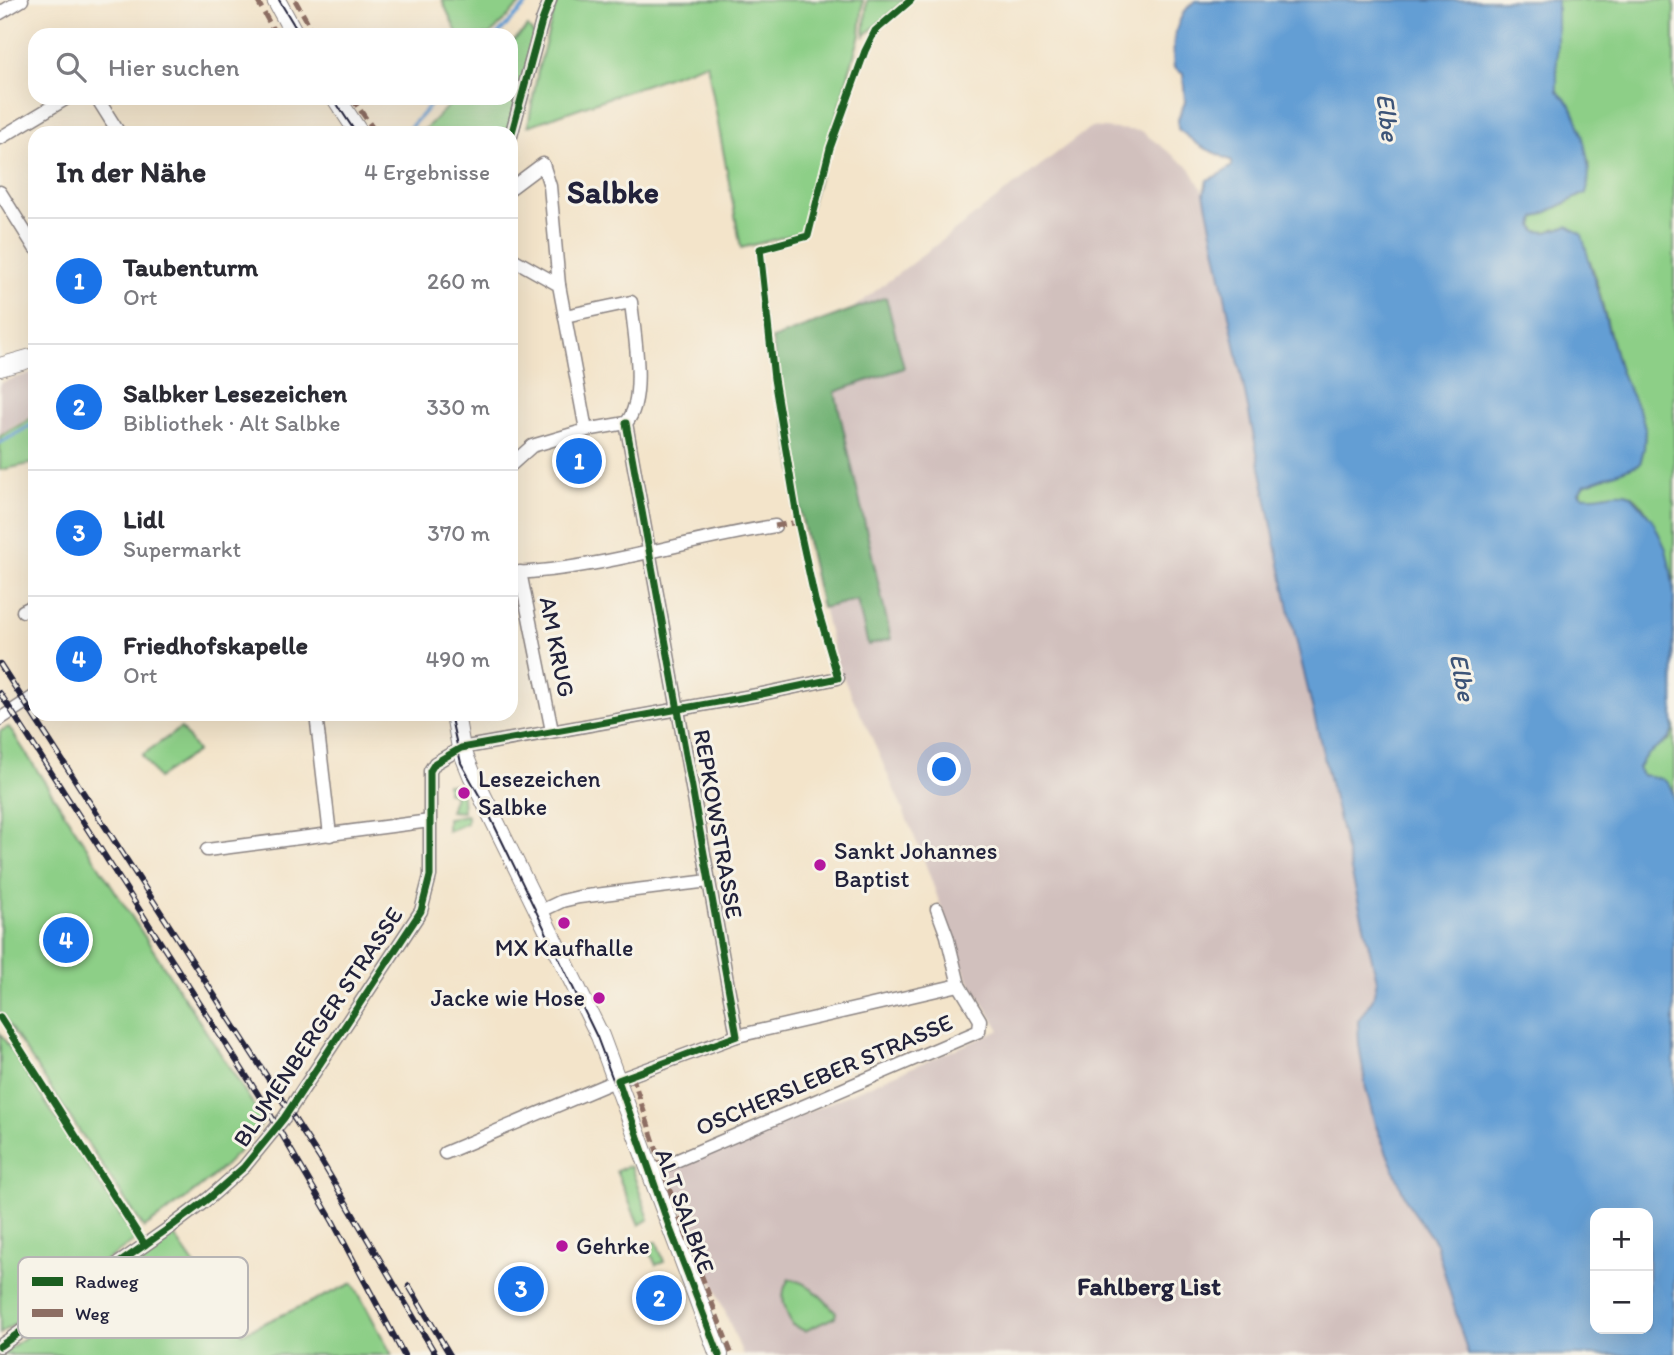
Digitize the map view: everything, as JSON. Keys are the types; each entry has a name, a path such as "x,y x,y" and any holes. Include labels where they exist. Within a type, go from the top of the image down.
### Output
{"main road":[{"path":"276,0 291,28"},
{"path":"340,105 350,126"},
{"path":"0,367 28,359"},
{"name":"ALT SALBKE","path":"456,721 461,748 472,775 600,1036 719,1355"}],"street":[{"path":"0,13 22,0"},
{"path":"514,126 550,0"},
{"path":"0,138 55,105"},
{"path":"101,105 115,126"},
{"path":"518,183 543,164 550,186 559,285 586,430"},
{"path":"0,192 28,237"},
{"path":"518,262 559,285"},
{"name":"REPKOWSTRASSE","path":"565,316 631,302 637,385 632,416 626,423 737,1036"},
{"path":"518,459 532,446 586,430 626,423"},
{"path":"518,573 650,552 715,536 775,526"},
{"name":"AM KRUG","path":"518,582 552,731"},
{"path":"461,748 778,692 838,677"},
{"path":"0,719 28,701"},
{"path":"317,721 330,835"},
{"name":"BLUMENBERGER STRASSE","path":"128,1257 227,1184 257,1153 289,1111 417,918 426,897 430,876 430,769 435,763 461,748"},
{"path":"207,850 430,821"},
{"path":"539,912 562,901 579,897 709,881"},
{"path":"445,1153 618,1080 737,1036 959,985 937,909"},
{"name":"OSCHERSLEBER STRASSE","path":"650,1172 975,1034 980,1030 981,1023 959,985"},
{"name":"BLUMENBERGER STRASSE","path":"0,1346 18,1333"}],"shaded area":[{"path":"1091,127 1141,131 1190,168 1204,193 1290,614 1377,980 1373,998 1358,1021 1366,1089 1375,1124 1407,1202 1436,1244 1468,1355 743,1355 667,1172 1000,1030 966,976 923,857 872,738 837,665 801,515 772,339 853,308"},
{"path":"28,374 28,418 0,434 0,383"}],"green space":[{"path":"442,0 524,0 497,28 455,28"},
{"path":"560,0 863,0 860,35 803,232 741,248 707,63 528,126 538,70 556,4"},
{"path":"867,0 905,0 864,36"},
{"path":"1557,0 1674,0 1674,592 1658,535 1642,506 1624,493 1592,497 1581,495 1580,488 1584,485 1640,464 1645,429 1642,416 1620,371 1590,261 1555,228 1547,232 1536,231 1533,226 1535,218 1586,193 1589,163 1571,106 1557,91"},
{"path":"528,27 535,36 518,97 518,36"},
{"path":"449,105 516,105 510,126 428,126"},
{"path":"886,297 904,368 835,392 891,639 868,645 857,600 822,608 801,515 772,339"},
{"path":"28,420 28,464 0,470 0,436"},
{"path":"1674,724 1674,798 1667,783 1642,775 1638,768 1644,755 1670,739"},
{"path":"9,727 264,1121 223,1167 193,1193 144,1228 0,1012 0,731"},
{"path":"181,728 197,751 158,778 142,755"},
{"path":"447,784 456,784 462,796 463,812 450,811 455,795 447,792"},
{"path":"467,815 467,823 447,831 447,818"},
{"path":"0,1033 136,1240 111,1257 18,1257 18,1322 0,1334"},
{"path":"631,1167 649,1219 639,1225 616,1171"},
{"path":"173,1234 189,1257 140,1257"},
{"path":"655,1242 664,1262 656,1265 647,1245"},
{"path":"789,1279 803,1283 815,1291 836,1312 835,1317 805,1331 792,1325 783,1296"},
{"path":"353,1283 392,1355 0,1355 24,1338 248,1338 248,1330"}],"water":[{"name":"Elbe","path":"1557,0 1557,91 1571,105 1580,127 1588,162 1588,184 1586,193 1535,218 1533,226 1536,231 1547,232 1568,226 1582,235 1620,371 1642,416 1645,429 1640,464 1584,485 1579,492 1587,496 1619,493 1631,495 1652,519 1666,549 1674,592 1673,730 1666,741 1646,756 1638,768 1642,775 1667,782 1674,798 1674,1355 1468,1355 1436,1244 1407,1202 1375,1124 1366,1089 1358,1021 1373,998 1377,980 1290,614 1204,193 1207,180 1232,166 1232,161 1200,146 1178,129 1178,119 1185,102 1183,74 1174,68 1173,50 1179,22 1195,1"}],"waterway":[{"path":"504,28 531,0"},
{"path":"411,126 431,105"},
{"path":"0,443 28,427"}],"tram line":[{"path":"279,0 296,28"},
{"path":"338,105 351,126"},
{"path":"452,721 461,763 484,804 597,1037 716,1355"}],"railway":[{"path":"0,664 28,707"},
{"path":"0,693 263,1102 333,1222 404,1355"},
{"path":"37,721 319,1157 436,1355"},
{"path":"409,1286 450,1355"}],"marked path":[{"path":"257,0 272,28"},
{"path":"295,0 311,28"},
{"path":"357,105 371,126"},
{"path":"775,526 798,522"},
{"path":"632,1075 676,1209 732,1355"}],"cycle path":[{"path":"514,126 550,0"},
{"path":"128,1257 209,1198 244,1167 284,1118 421,911 430,876 430,771 435,763 461,748 838,678 815,600 798,522 774,379 760,249 808,236 830,148 865,51 875,31 911,0"},
{"path":"626,423 737,1036 618,1080 669,1226 719,1355"},
{"path":"0,1017 145,1245"},
{"path":"0,1346 18,1333"}],"place":[{"name":"Taubenturm","path":"579,461"},
{"name":"Lesezeichen Salbke","path":"464,793"},
{"name":"Sankt Johannes Baptist","path":"820,865"},
{"name":"MX Kaufhalle","path":"564,923"},
{"name":"Friedhofskapelle","path":"66,940"},
{"name":"Jacke wie Hose","path":"599,998"},
{"name":"Gehrke","path":"562,1246"},
{"name":"Lidl","path":"521,1289"},
{"name":"Salbker Lesezeichen","path":"659,1298"}],"district":[{"name":"Salbke","path":"613,192"},
{"name":"Fahlberg List","path":"1149,1286"}]}
